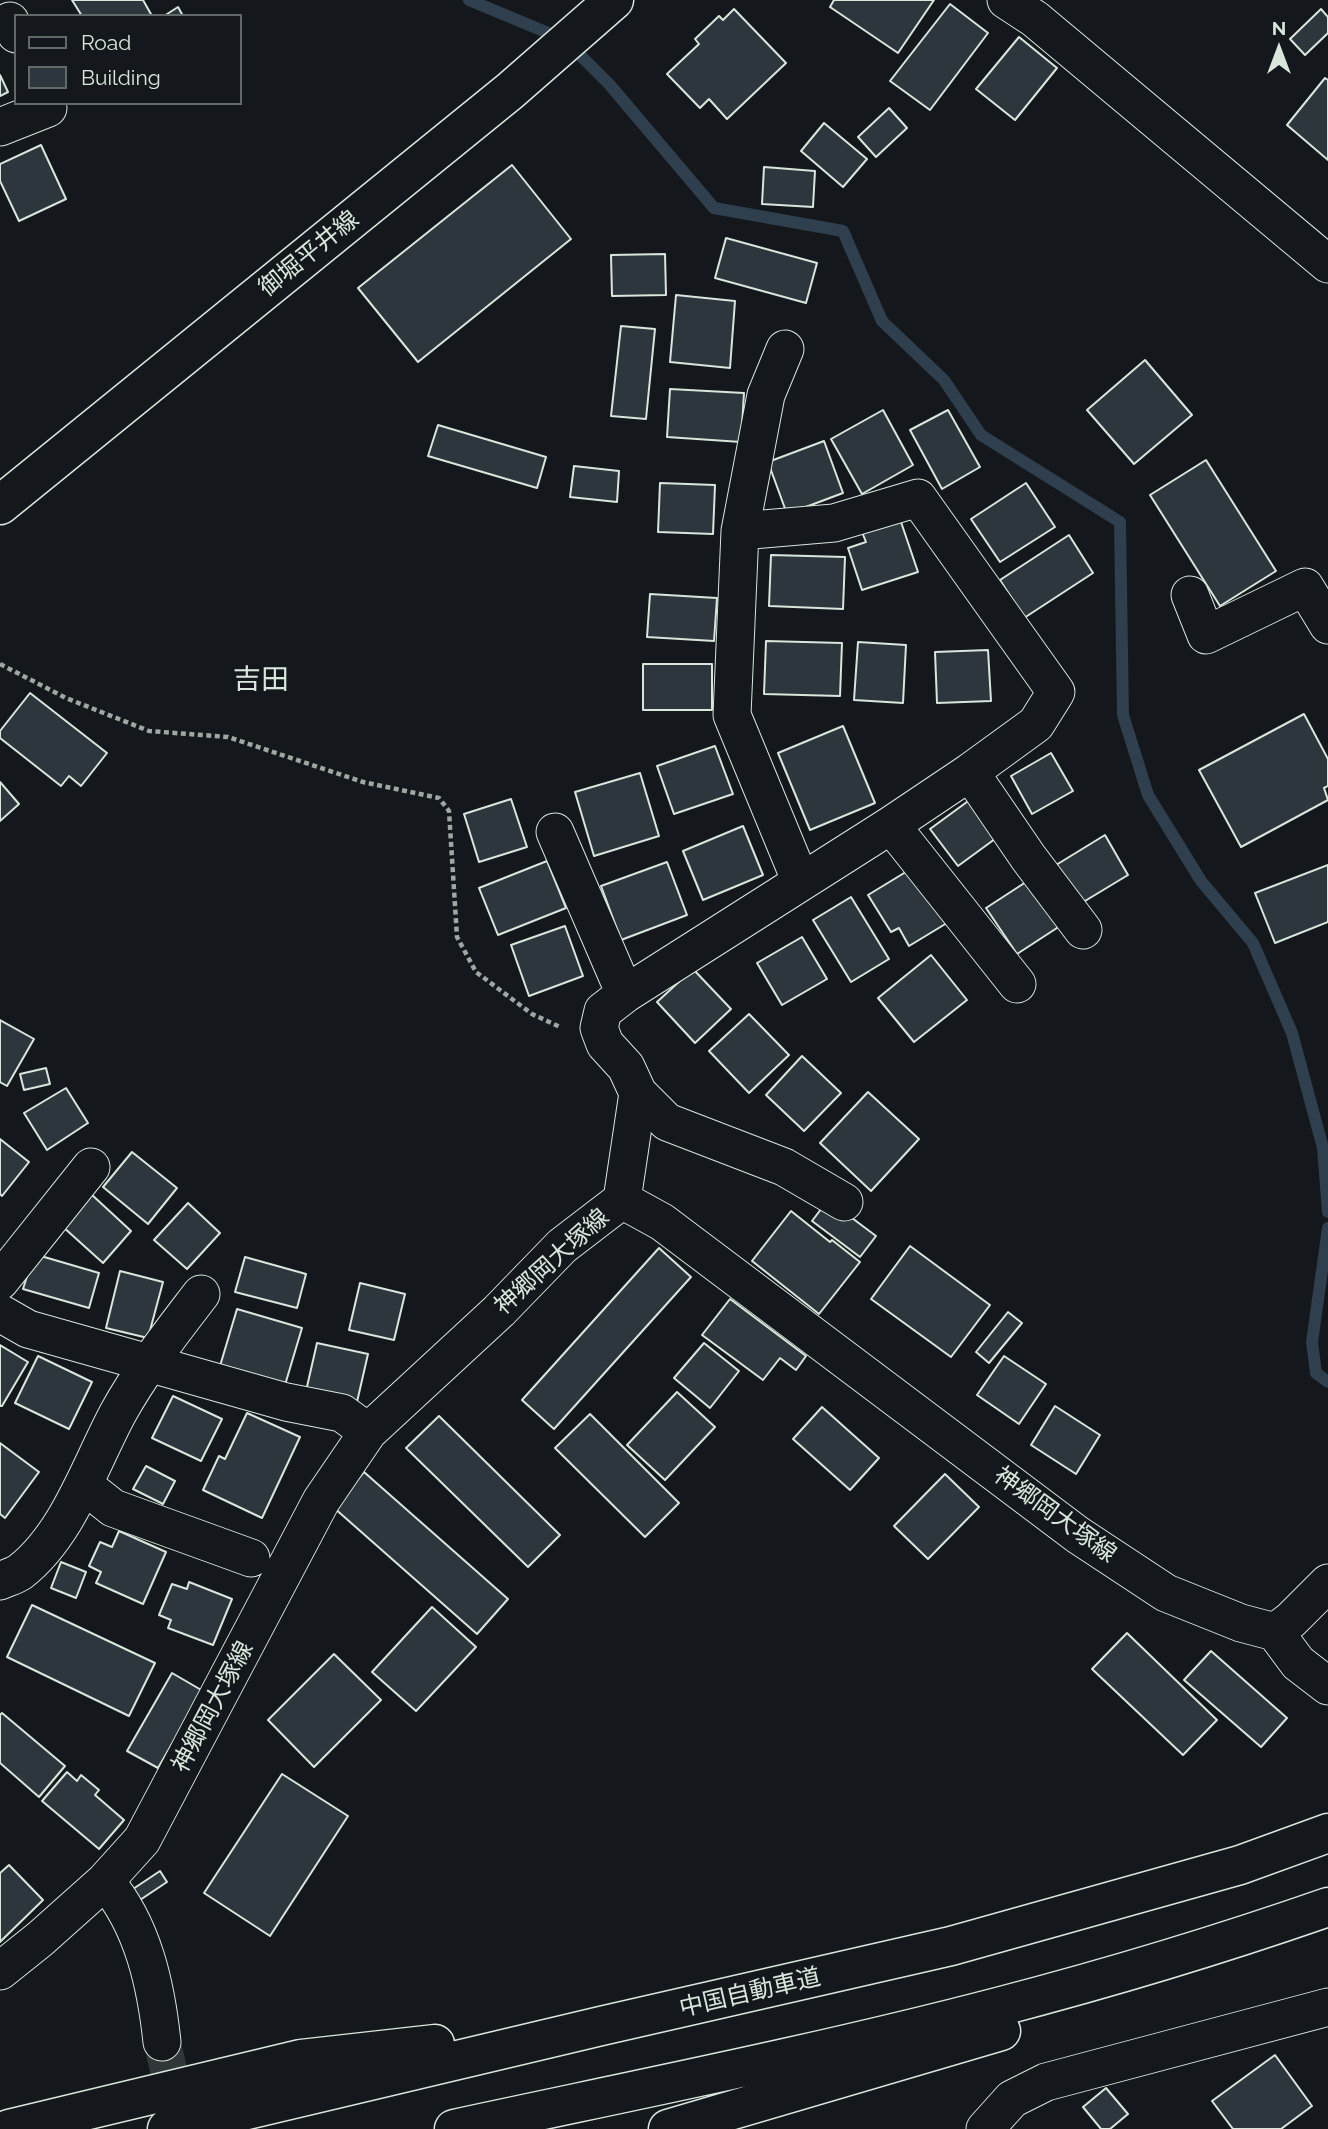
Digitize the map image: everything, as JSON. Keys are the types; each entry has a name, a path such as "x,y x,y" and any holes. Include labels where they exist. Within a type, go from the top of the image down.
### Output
{"main road":[{"name":"御堀平井線","path":"0,505 510,91 614,0"},
{"name":"中国自動車道","path":"167,2129 951,1946 1240,1865 1328,1833"},
{"path":"454,2129 998,2007 1247,1935 1328,1908"},
{"path":"667,2129 1093,2003 1328,1908"},
{"path":"9,2129 301,2059 601,2026"}],"street":[{"path":"1031,6 1328,264"},
{"path":"0,127 48,108 47,105"},
{"path":"785,349 766,395 740,531 732,715 801,882"},
{"path":"740,531 834,523 918,498 1056,692 1036,724 970,772 625,994 603,1012 600,1028 605,1044 626,1067 638,1093 667,1122 784,1167 844,1202"},
{"path":"1190,595 1206,635 1305,587 1328,625"},
{"path":"970,772 1028,857 1083,930"},
{"path":"891,825 1017,984"},
{"path":"555,832 625,994"},
{"path":"622,1200 638,1093"},
{"path":"0,1281 91,1167"},
{"name":"神郷岡大塚線","path":"0,1971 105,1881 142,1840 321,1501 368,1432 499,1311 562,1246 622,1200 662,1222 1078,1535 1166,1592 1241,1623 1275,1632"},
{"path":"0,1581 19,1573 50,1542 84,1485 118,1413 149,1364 201,1294"},
{"path":"0,1313 28,1329 286,1402 342,1413 368,1432"},
{"path":"84,1485 113,1508 251,1558"},
{"path":"1328,1583 1275,1632 1298,1663 1328,1686"},
{"path":"105,1881 120,1898 142,1947 153,1980 162,2042"},
{"path":"985,2129 1012,2099 1046,2082 1328,2007"}],"path":[{"path":"0,664 66,698 149,731 228,737 363,782 439,798 449,811 457,937 475,972 532,1014 564,1029 600,1028"}],"building":[{"path":"72,0 143,0 151,14 81,14"},
{"path":"834,0 934,0 898,53 830,7"},
{"path":"950,4 988,33 930,110 890,81"},
{"path":"178,7 182,14 167,14"},
{"path":"734,9 786,63 727,119 709,99 700,108 667,74 699,44 695,39 719,16 723,20"},
{"path":"1321,9 1328,17 1328,33 1305,55 1290,39"},
{"path":"1019,37 1057,68 1015,120 976,89"},
{"path":"0,75 8,92 0,96"},
{"path":"1325,78 1328,80 1328,160 1287,125"},
{"path":"889,108 907,128 876,157 858,137"},
{"path":"824,123 867,159 843,187 801,151"},
{"path":"41,145 66,199 19,221 0,181 0,164"},
{"path":"512,165 571,239 418,362 358,288"},
{"path":"764,167 815,171 813,207 762,204"},
{"path":"726,238 817,263 806,303 715,278"},
{"path":"665,254 666,295 612,296 611,255"},
{"path":"676,295 735,301 730,368 670,362"},
{"path":"621,326 655,329 646,419 611,416"},
{"path":"1145,360 1192,415 1134,464 1087,410"},
{"path":"670,389 744,393 741,442 667,437"},
{"path":"883,410 913,465 862,494 831,439"},
{"path":"948,410 980,467 942,489 910,430"},
{"path":"438,425 546,457 537,488 428,456"},
{"path":"824,441 843,493 787,514 768,462"},
{"path":"1206,460 1276,571 1220,606 1150,495"},
{"path":"574,466 619,471 617,502 570,497"},
{"path":"660,483 715,485 713,534 658,532"},
{"path":"1026,483 1055,527 1000,562 971,519"},
{"path":"900,519 918,572 862,590 848,548 866,542 862,532"},
{"path":"1069,535 1093,573 1024,618 1000,580"},
{"path":"771,555 845,557 843,609 769,606"},
{"path":"650,594 717,598 714,641 647,637"},
{"path":"766,641 842,643 840,696 764,694"},
{"path":"858,642 906,645 903,703 854,700"},
{"path":"988,650 991,701 937,703 935,652"},
{"path":"643,664 712,664 712,710 643,710"},
{"path":"30,693 107,753 81,786 69,776 61,786 0,738 0,731"},
{"path":"1304,714 1328,759 1328,786 1324,788 1328,800 1241,847 1199,770"},
{"path":"843,726 875,803 810,830 778,753"},
{"path":"715,746 733,794 674,814 657,766"},
{"path":"1051,753 1073,791 1032,814 1011,776"},
{"path":"640,773 659,836 594,856 575,792"},
{"path":"0,782 19,804 0,821"},
{"path":"511,799 527,847 479,862 464,814"},
{"path":"971,799 999,836 958,866 930,829"},
{"path":"743,826 763,875 703,900 683,851"},
{"path":"1105,835 1128,875 1080,904 1056,865"},
{"path":"547,861 566,908 498,935 479,888"},
{"path":"667,862 687,915 621,940 601,886"},
{"path":"1328,865 1328,922 1275,943 1255,893"},
{"path":"914,867 947,923 909,946 899,928 891,932 868,895"},
{"path":"1029,880 1060,926 1017,954 986,908"},
{"path":"851,897 889,959 851,982 813,920"},
{"path":"565,926 583,976 529,996 511,945"},
{"path":"802,937 827,979 782,1005 757,963"},
{"path":"931,955 967,1000 914,1042 878,998"},
{"path":"693,969 731,1009 695,1043 657,1002"},
{"path":"749,1014 789,1055 749,1093 709,1051"},
{"path":"0,1020 34,1039 7,1086 0,1082"},
{"path":"802,1056 841,1093 804,1131 766,1095"},
{"path":"46,1068 50,1084 24,1090 20,1074"},
{"path":"66,1088 88,1123 47,1150 24,1113"},
{"path":"868,1092 919,1139 871,1191 820,1143"},
{"path":"0,1139 29,1162 2,1196 0,1194"},
{"path":"132,1152 177,1188 148,1224 103,1187"},
{"path":"91,1194 131,1231 103,1263 62,1226"},
{"path":"828,1200 876,1236 860,1257 812,1221"},
{"path":"188,1203 220,1233 187,1269 154,1240"},
{"path":"791,1211 860,1262 819,1314 752,1261"},
{"path":"910,1246 990,1305 951,1357 871,1299"},
{"path":"659,1248 691,1277 554,1429 522,1400"},
{"path":"34,1254 99,1273 89,1308 23,1289"},
{"path":"245,1257 306,1274 297,1308 235,1292"},
{"path":"120,1271 163,1282 148,1338 106,1328"},
{"path":"360,1283 405,1294 394,1340 349,1330"},
{"path":"730,1299 806,1356 796,1370 780,1358 763,1380 702,1335"},
{"path":"237,1309 302,1328 285,1385 220,1366"},
{"path":"1008,1312 1022,1323 989,1363 976,1352"},
{"path":"317,1343 368,1354 357,1402 306,1391"},
{"path":"704,1343 739,1371 710,1408 674,1378"},
{"path":"0,1345 28,1362 2,1406 0,1406"},
{"path":"38,1356 92,1382 69,1429 15,1403"},
{"path":"1004,1356 1046,1384 1019,1424 977,1395"},
{"path":"677,1392 715,1427 665,1480 627,1445"},
{"path":"173,1396 222,1419 201,1461 152,1438"},
{"path":"1055,1406 1100,1435 1076,1474 1031,1445"},
{"path":"822,1407 879,1458 850,1490 793,1439"},
{"path":"247,1413 300,1437 262,1518 203,1490 219,1456 225,1459"},
{"path":"590,1414 679,1503 645,1537 555,1448"},
{"path":"439,1416 560,1535 528,1567 406,1448"},
{"path":"0,1443 39,1472 5,1518 0,1514"},
{"path":"146,1466 175,1481 163,1504 133,1489"},
{"path":"364,1472 508,1599 477,1634 333,1507"},
{"path":"945,1474 979,1507 928,1559 894,1526"},
{"path":"119,1531 166,1552 143,1604 96,1583 101,1572 89,1566 100,1542 112,1547"},
{"path":"61,1562 86,1572 76,1598 51,1588"},
{"path":"189,1582 232,1599 213,1645 168,1628 171,1620 159,1615 172,1584 187,1589"},
{"path":"32,1605 155,1663 129,1716 7,1657"},
{"path":"432,1607 476,1647 416,1711 372,1672"},
{"path":"1127,1633 1217,1720 1183,1755 1092,1669"},
{"path":"1211,1651 1287,1718 1261,1747 1184,1680"},
{"path":"334,1654 381,1700 314,1767 268,1720"},
{"path":"172,1673 203,1691 158,1768 127,1751"},
{"path":"2,1713 65,1766 39,1797 0,1763"},
{"path":"67,1772 77,1781 81,1775 99,1790 95,1795 124,1820 99,1849 42,1801"},
{"path":"282,1774 348,1816 270,1936 204,1893"},
{"path":"9,1865 43,1900 0,1942 0,1873"},
{"path":"160,1871 167,1882 140,1900 133,1889"},
{"path":"1275,2055 1312,2106 1281,2129 1233,2129 1212,2101"},
{"path":"1106,2088 1128,2114 1110,2129 1101,2129 1083,2107"}],"waterway":[{"path":"469,0 565,40 609,84 714,208 843,231 882,321 944,380 981,435 1120,522 1123,715 1148,795 1201,881 1253,943 1292,1033 1323,1148 1328,1212"},
{"path":"1328,1228 1312,1342 1316,1373 1328,1382"}],"tunnel":[{"path":"162,2042 180,2119"}],"district":[{"name":"吉田","path":"261,681"}]}
